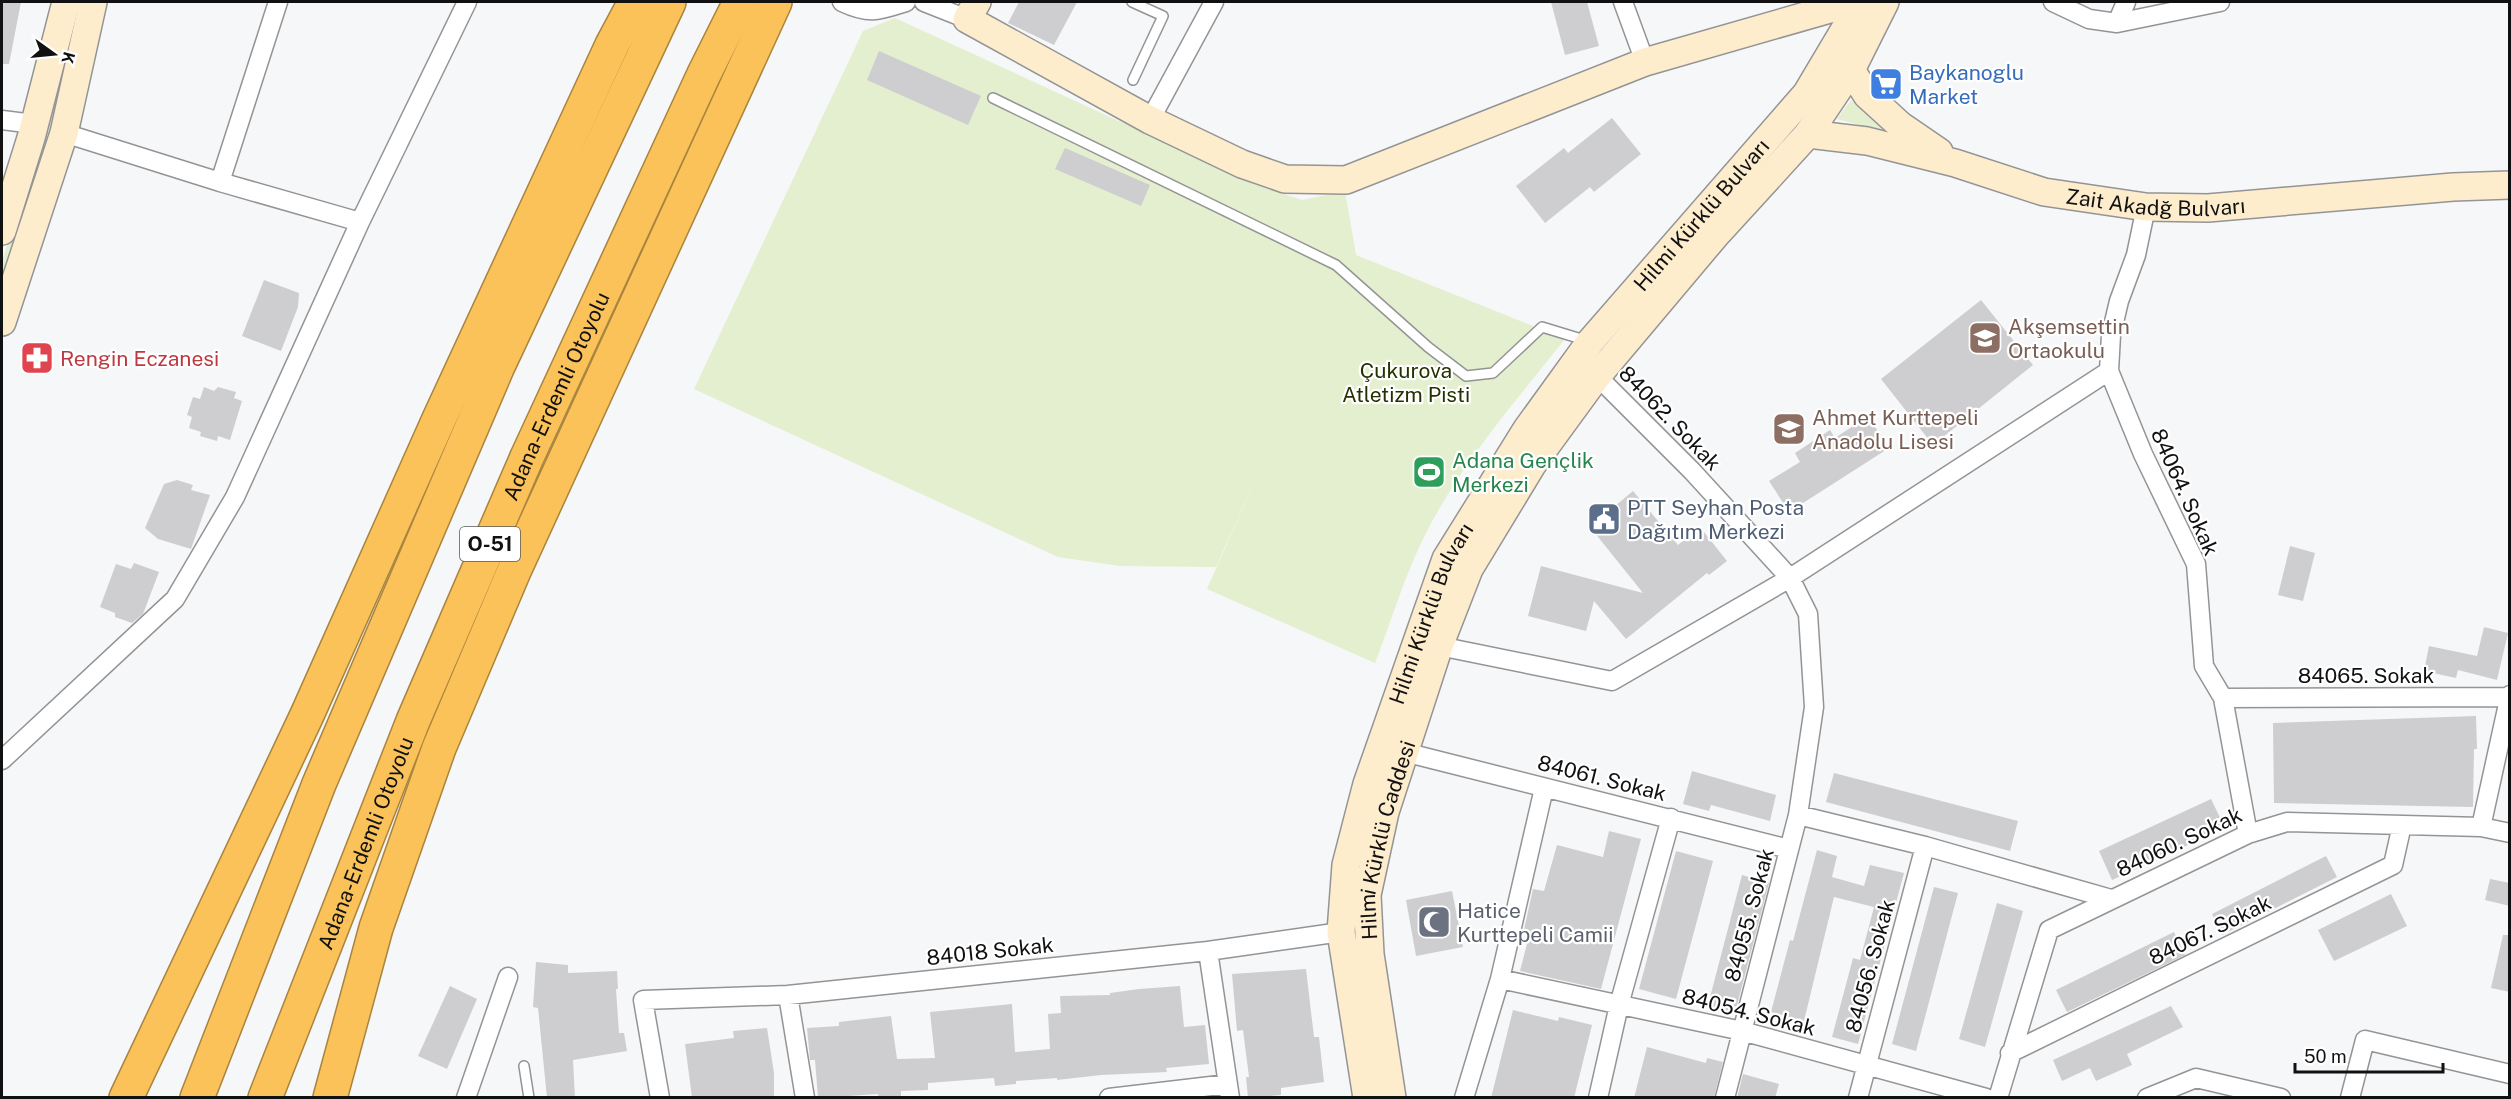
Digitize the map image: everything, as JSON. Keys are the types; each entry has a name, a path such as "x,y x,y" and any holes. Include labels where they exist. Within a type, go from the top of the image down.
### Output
{"highway":[{"path":"126,1098 307,715 444,408 612,45 635,2"},
{"name":"O-51","path":"197,1098 319,783 484,399 669,2"},
{"name":"Adana-Erdemli Otoyolu","path":"265,1098 413,721 513,490 699,85 740,2"},
{"path":"330,1098 376,928 439,748 514,571 775,2"}],"main road":[{"path":"3,218 34,124 66,2"},
{"path":"2,322 64,133 93,2"},
{"path":"972,10 1150,120 1242,164 1285,180 1346,180 1645,62 1854,2"},
{"name":"Hilmi Kürklü Bulvarı","path":"1367,1098 1341,932 1346,865 1367,784 1446,559 1527,429 1590,342 1807,93 1861,2"},
{"path":"1808,134 1851,70 1885,2"},
{"path":"1851,70 1867,95 1892,118 1955,163"},
{"name":"Zait Akadğ Bulvarı","path":"1808,134 1867,141 1955,163 2043,192 2146,207 2208,208 2510,185"},
{"name":"Hilmi Kürklü Caddesi","path":"1392,1098 1370,954 1367,895 1385,812 1439,646 1469,569 1532,465 1597,376 1714,237 1808,134"}],"street":[{"path":"220,182 278,2"},
{"path":"2,760 175,599 236,497 360,222 467,2"},
{"path":"842,2 861,11 881,10 906,2"},
{"path":"924,2 972,10"},
{"path":"1150,120 1214,2"},
{"path":"1623,2 1645,62"},
{"path":"2053,2 2089,19 2116,23 2218,2"},
{"path":"2116,23 2126,2"},
{"path":"2,120 34,124"},
{"path":"64,133 220,182 360,222"},
{"name":"84064. Sokak","path":"2146,207 2136,255 2119,302 2112,335 2109,371 2143,454 2196,564 2204,666 2223,698 2248,834"},
{"path":"1439,646 1612,681 1790,578 2109,371"},
{"name":"84062. Sokak","path":"1597,376 1692,471 1790,578 1808,614 1814,707 1798,814"},
{"path":"2481,827 2509,696"},
{"name":"84065. Sokak","path":"2223,698 2509,696"},
{"name":"84061. Sokak","path":"1404,752 1789,849"},
{"path":"1464,1098 1500,979 1544,788"},
{"path":"1798,814 2111,898"},
{"name":"84055. Sokak","path":"1725,1098 1798,814"},
{"path":"1598,1098 1619,1005 1671,818"},
{"name":"84060. Sokak","path":"1998,1098 2049,930 2111,898 2248,834 2287,822 2481,827 2510,833"},
{"name":"84067. Sokak","path":"2010,1053 2393,865 2402,825"},
{"name":"84056. Sokak","path":"1858,1098 1924,846"},
{"name":"84018 Sokak","path":"660,1098 643,1000 788,995 1208,951 1341,932"},
{"path":"1109,1098 1229,1091 1208,951"},
{"path":"466,1098 508,977"},
{"name":"84054. Sokak","path":"1500,979 1742,1031 1986,1098"},
{"path":"788,995 805,1098"},
{"path":"2350,1098 2365,1040 2510,1074"},
{"path":"2147,1098 2196,1078 2251,1094 2281,1098"}],"lane":[{"path":"1132,2 1163,16 1133,80"},
{"path":"993,98 1336,265 1428,347 1466,376 1493,373 1542,327 1590,342"},
{"path":"524,1066 528,1098"}],"green space":[{"path":"75,2 85,2 58,114 2,295 2,261 38,147"},
{"name":"Çukurova Atletizm Pisti","path":"895,18 1260,186 1302,200 1345,191 1356,255 1565,339 1472,458 1439,508 1411,566 1375,663 1207,589 1265,458 1216,567 1120,566 1058,557 694,389 863,31"},
{"path":"1851,100 1892,134 1837,119"}],"building":[{"path":"2,2 21,2 9,64 2,64"},
{"path":"1019,2 1077,2 1054,45 1008,23"},
{"path":"1551,2 1587,2 1599,46 1565,55"},
{"path":"879,51 981,96 968,125 867,80"},
{"path":"1612,118 1641,154 1594,192 1590,187 1545,223 1516,186 1564,148 1568,153"},
{"path":"1065,148 1150,185 1141,206 1055,169"},
{"path":"264,280 299,293 298,307 281,351 242,336"},
{"path":"1981,300 2033,365 1933,445 1881,379"},
{"path":"204,387 214,391 218,387 236,392 234,398 242,401 230,440 218,436 217,441 200,436 201,432 189,428 192,417 187,415 193,397 200,399"},
{"path":"1868,416 1889,448 1789,512 1769,481 1800,462 1795,453 1830,430 1835,438"},
{"path":"177,480 193,485 191,490 210,495 191,549 158,539 145,528 164,484"},
{"path":"1633,491 1678,545 1700,527 1727,561 1709,575 1707,573 1626,639 1594,601 1586,631 1528,616 1541,566 1643,593 1590,527"},
{"path":"2290,546 2315,553 2303,601 2278,595"},
{"path":"134,563 159,572 143,614 132,623 115,617 115,613 100,607 116,564 131,569"},
{"path":"2484,627 2508,633 2497,680 2458,670 2456,678 2424,671 2429,646 2477,656"},
{"path":"2476,716 2477,749 2474,749 2473,807 2274,803 2273,723"},
{"path":"1692,771 1776,795 1770,821 1711,805 1709,811 1683,804"},
{"path":"1834,773 2018,821 2010,851 1826,802"},
{"path":"2211,799 2225,828 2112,880 2099,851"},
{"path":"1609,831 1641,839 1601,989 1520,971 1529,936 1523,934 1533,889 1544,891 1557,845 1603,857"},
{"path":"1817,850 1837,856 1832,877 1864,886 1870,865 1904,873 1858,1044 1832,1037 1853,958 1860,960 1874,907 1834,897 1804,1021 1771,1012"},
{"path":"1676,851 1713,861 1676,999 1639,989"},
{"path":"2326,856 2337,877 2222,935 2212,914"},
{"path":"1742,875 1769,883 1735,1013 1708,1005"},
{"path":"2490,879 2510,883 2510,906 2485,900"},
{"path":"1934,887 1958,893 1916,1051 1892,1044"},
{"name":"Hatice Kurttepeli Camii","path":"1452,891 1463,947 1416,956 1406,900"},
{"path":"2391,894 2407,926 2334,961 2318,930"},
{"path":"1997,903 2023,911 1985,1047 1959,1039"},
{"path":"2174,932 2185,955 2067,1012 2056,990"},
{"path":"2503,935 2510,935 2510,992 2491,988"},
{"path":"536,962 568,965 568,973 617,971 619,1033 624,1033 627,1051 573,1060 575,1098 547,1098 538,1008 533,1007"},
{"path":"1306,969 1314,1037 1319,1037 1324,1082 1281,1088 1281,1095 1248,1098 1246,1077 1249,1077 1243,1030 1237,1031 1232,974"},
{"path":"450,986 477,999 447,1069 418,1056"},
{"path":"1180,986 1184,1027 1205,1025 1209,1064 1166,1068 1167,1072 1016,1081 1016,1084 995,1086 994,1078 928,1083 928,1090 901,1091 901,1098 879,1098 878,1094 818,1098 815,1060 810,1060 807,1028 839,1026 839,1022 891,1016 897,1059 935,1058 930,1012 1012,1004 1015,1052 1050,1049 1048,1014 1061,1013 1060,996 1110,995 1110,993 1139,989"},
{"path":"2171,1006 2183,1027 2127,1054 2132,1065 2096,1081 2090,1068 2062,1081 2053,1060"},
{"path":"1513,1010 1558,1021 1559,1017 1592,1025 1574,1098 1491,1098"},
{"path":"767,1028 774,1073 774,1098 692,1098 685,1044 734,1038 733,1031"},
{"path":"1647,1047 1706,1063 1707,1058 1723,1062 1714,1098 1634,1098"},
{"path":"1743,1074 1779,1084 1775,1098 1737,1098"}],"place":[{"name":"Baykanoglu Market","path":"1886,84"},
{"name":"Akşemsettin Ortaokulu","path":"1985,338"},
{"name":"Rengin Eczanesi","path":"37,358"},
{"name":"Ahmet Kurttepeli Anadolu Lisesi","path":"1789,429"},
{"name":"Adana Gençlik Merkezi","path":"1429,472"},
{"name":"PTT Seyhan Posta Dağıtım Merkezi","path":"1604,519"},
{"name":"Hatice Kurttepeli Camii","path":"1434,922"}]}
